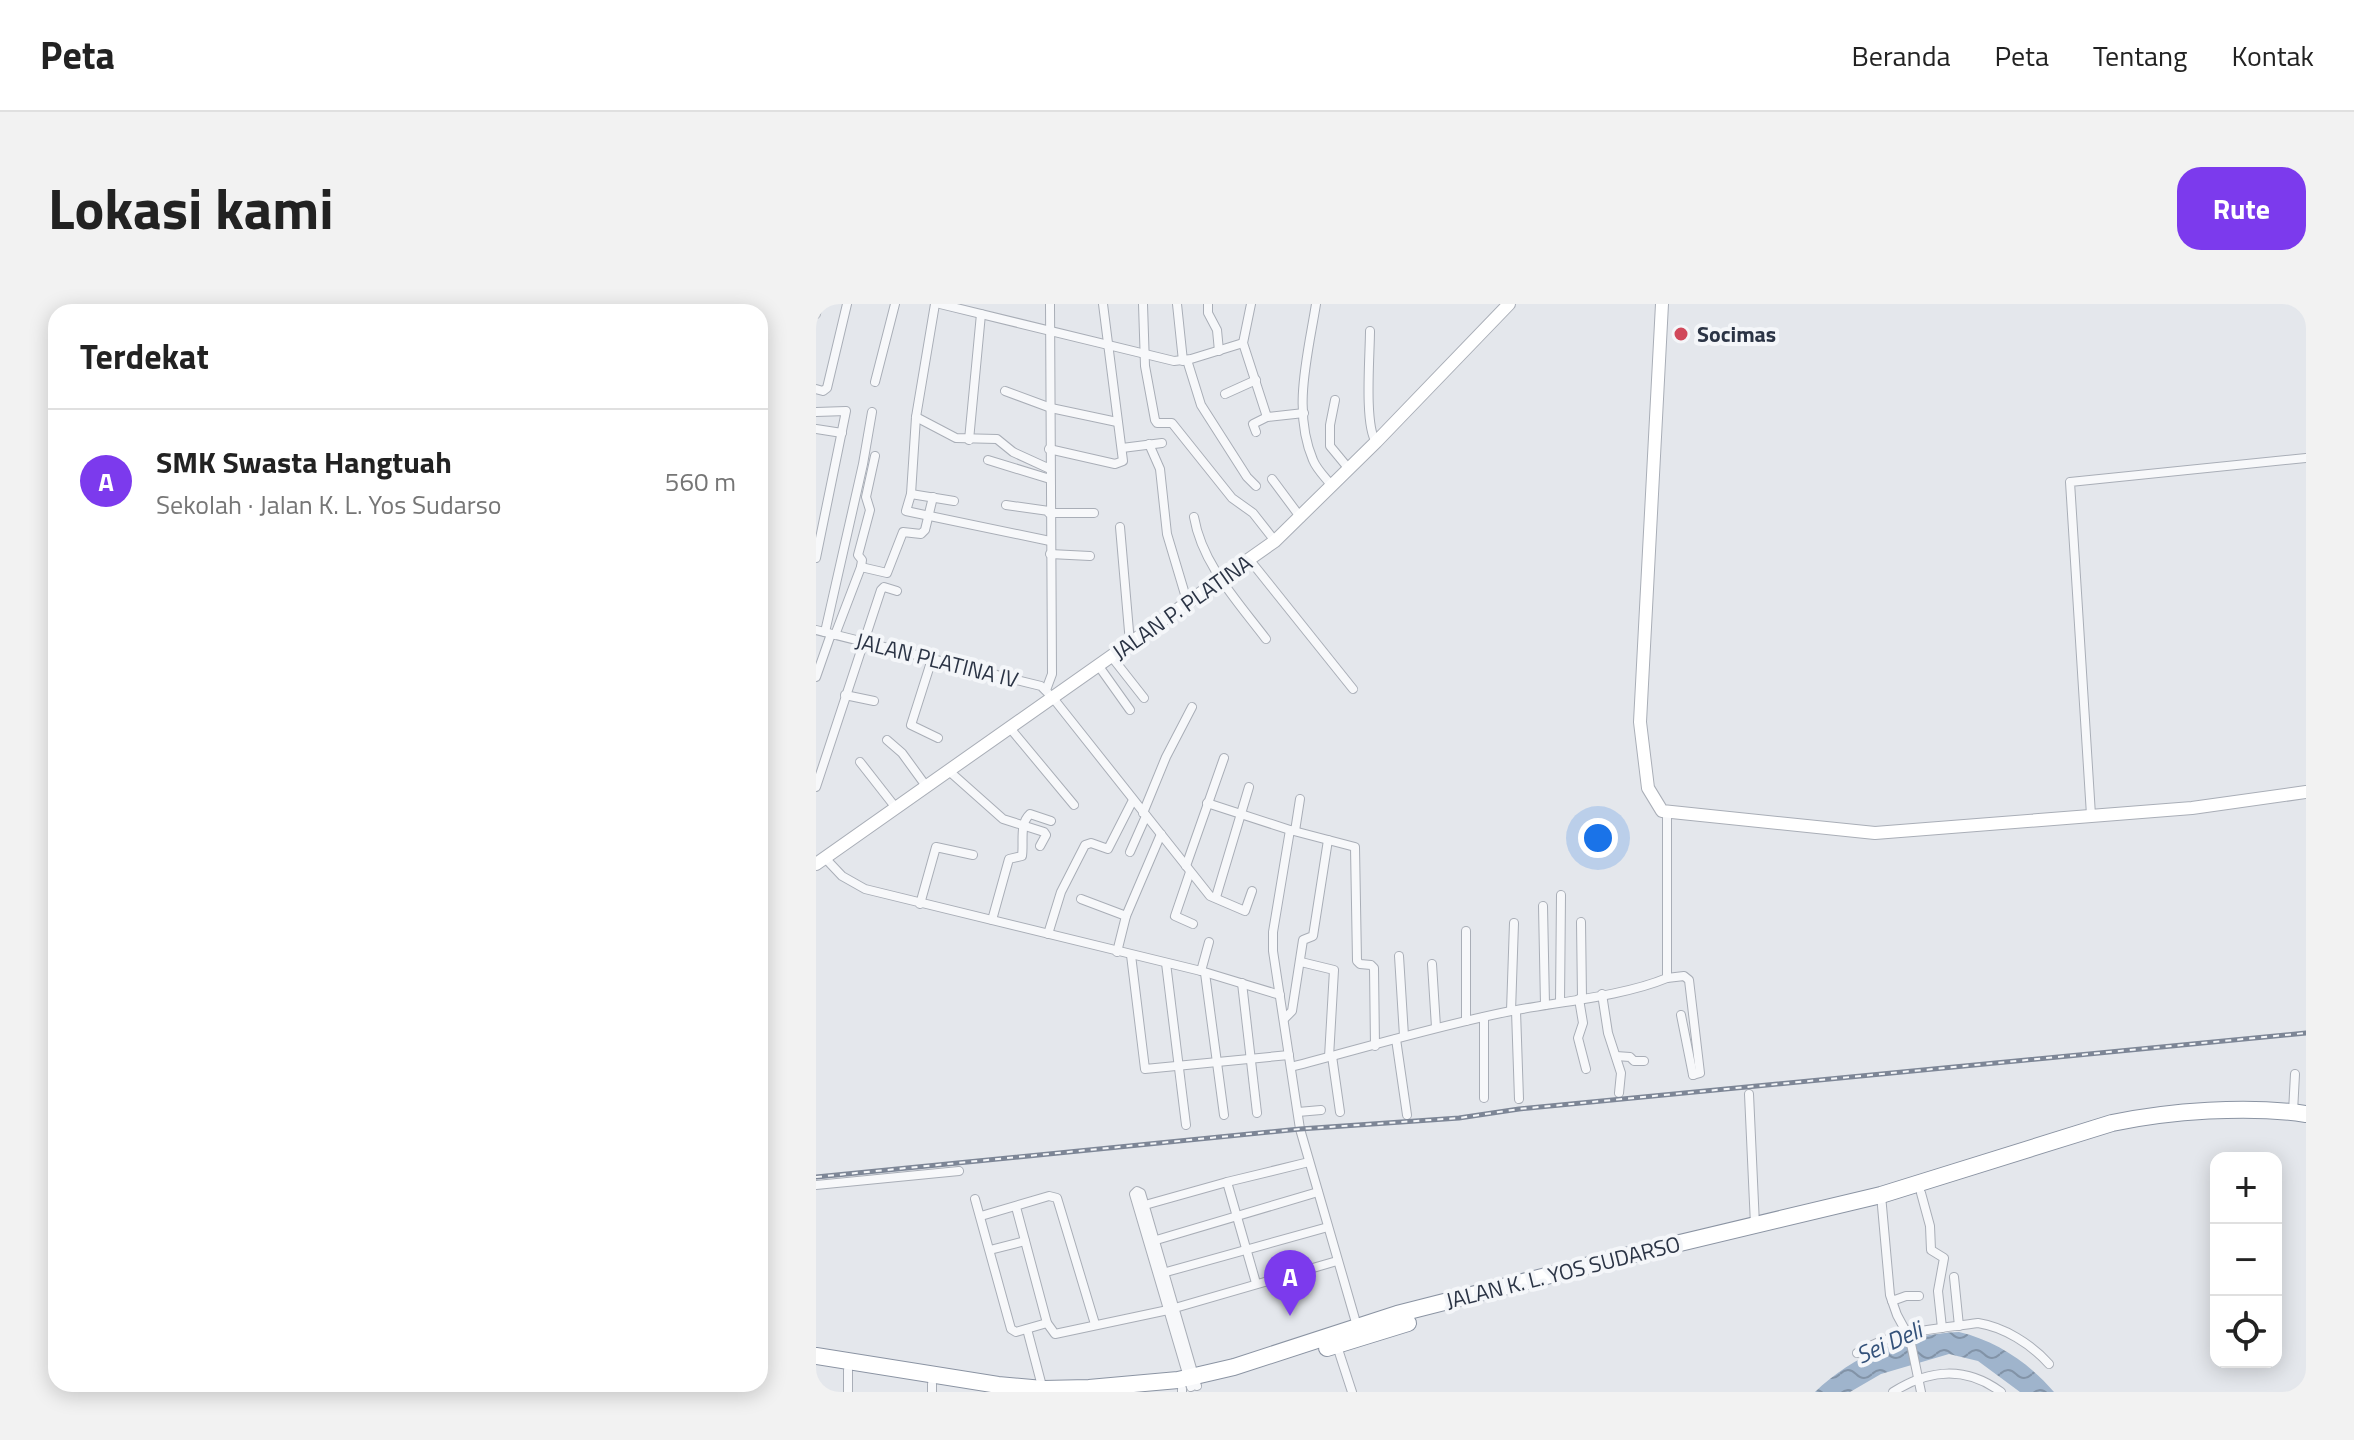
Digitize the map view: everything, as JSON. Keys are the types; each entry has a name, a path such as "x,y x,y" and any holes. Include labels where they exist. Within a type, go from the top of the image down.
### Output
{"highway":[{"name":"JALAN K. L. YOS SUDARSO","path":"1162,1392 1234,1367 1335,1339 1881,1200 2083,1130 2143,1116 2255,1111 2302,1116"},
{"name":"JALAN K. L. YOS SUDARSO","path":"1335,1339 1357,1326 1613,1259 1755,1225 1921,1193 2086,1137 2144,1124 2302,1116"},
{"name":"JALAN K. L. YOS SUDARSO","path":"816,1356 1043,1390 1189,1385"},
{"path":"816,1365 932,1388 995,1392"}],"street":[{"path":"816,314 818,304"},
{"path":"816,389 823,391 827,388 847,304"},
{"path":"875,382 895,304"},
{"path":"1050,541 906,511 911,494 916,417 938,304 1145,354 1185,360 1243,343"},
{"path":"1050,304 1050,694 1210,896 1245,911 1249,908 1252,891"},
{"path":"1049,449 1119,464 1123,461 1103,304"},
{"path":"1143,304 1145,354 1155,420 1157,423 1172,423 1232,498 1253,513 1275,541"},
{"path":"1177,304 1185,360 1201,405 1256,486"},
{"path":"1208,304 1208,313 1217,330 1219,351"},
{"path":"1251,304 1243,343 1267,417"},
{"path":"1316,304 1304,375 1304,413 1307,440 1314,462 1332,486"},
{"name":"JALAN P. PLATINA","path":"820,861 1010,728 1050,694 1098,665 1275,541 1509,304"},
{"path":"1662,304 1640,722 1648,788 1656,806 1667,813 1875,833 2192,808 2306,792"},
{"path":"969,440 981,314"},
{"path":"1370,331 1370,416 1376,442"},
{"path":"1225,394 1256,380"},
{"path":"1005,391 1051,408 1117,422"},
{"path":"1335,400 1330,446 1349,469"},
{"path":"816,412 846,411 816,558"},
{"path":"816,677 872,412"},
{"path":"1256,432 1253,424 1267,417 1304,413"},
{"path":"916,417 942,433 969,440 997,439 1050,474"},
{"path":"816,429 842,433"},
{"path":"1122,448 1162,443"},
{"path":"1149,444 1160,469 1167,534 1187,601"},
{"path":"827,633 861,567 862,560 858,555 871,507 866,497 875,456"},
{"path":"2091,815 2070,482 2306,458"},
{"path":"988,460 1050,474"},
{"path":"1272,479 1301,518"},
{"path":"911,494 954,501"},
{"path":"861,567 886,574 903,532 921,534 933,497"},
{"path":"1006,505 1049,512 1094,513"},
{"path":"1194,517 1200,543 1220,579 1266,639"},
{"path":"1120,527 1130,643"},
{"path":"1050,554 1090,556"},
{"path":"1249,559 1353,689"},
{"path":"816,787 882,588 897,591"},
{"name":"JALAN PLATINA IV","path":"827,633 1041,686 1050,694"},
{"path":"1111,656 1144,698"},
{"path":"932,659 911,725 938,738"},
{"path":"1098,665 1130,710"},
{"path":"845,695 874,701"},
{"path":"1130,852 1166,757 1192,707"},
{"path":"1010,728 1074,805"},
{"path":"887,740 902,753 926,786"},
{"path":"1193,924 1175,916 1207,803 1224,758"},
{"path":"860,762 896,808"},
{"path":"949,771 1003,819 1044,832 1046,835 1040,846"},
{"path":"1216,897 1249,787"},
{"path":"1300,799 1272,942 1298,1112 1309,1162 1357,1326"},
{"path":"1048,934 1061,892 1085,845 1091,843 1108,849 1133,800"},
{"path":"1207,803 1292,831 1352,846 1356,851 1357,961 1373,966 1375,1046"},
{"path":"1667,813 1667,978"},
{"path":"992,920 1009,859 1022,856 1026,816 1030,814 1051,821"},
{"path":"1117,952 1126,916 1161,834"},
{"path":"1284,1019 1292,1011 1303,940 1313,936 1328,840"},
{"path":"920,904 936,847 973,855"},
{"path":"820,861 853,884 920,904 1203,972 1280,995"},
{"path":"1560,1002 1561,895"},
{"path":"1081,899 1126,916"},
{"path":"1543,906 1545,1005"},
{"path":"1581,922 1583,1023 1578,1038 1586,1069"},
{"path":"1514,923 1514,1011 1519,1099"},
{"path":"1466,931 1466,1021"},
{"path":"1209,942 1203,972 1224,1115"},
{"path":"1131,955 1145,1069 1289,1055"},
{"path":"1399,956 1400,1038 1407,1115"},
{"path":"1301,962 1334,970 1330,1057 1340,1112"},
{"path":"1166,963 1186,1125"},
{"path":"1432,964 1436,1027"},
{"path":"1291,1067 1436,1027 1684,976 1689,980 1699,1075 1693,1075 1681,1015"},
{"path":"1242,983 1257,1113"},
{"path":"1602,994 1608,1033 1621,1073 1619,1093"},
{"path":"1484,1017 1484,1098"},
{"path":"1616,1056 1644,1061"},
{"path":"2295,1074 2302,1116"},
{"path":"1749,1094 1755,1225"},
{"path":"1298,1112 1321,1110"},
{"path":"1145,1205 1309,1162"},
{"path":"816,1185 959,1171"},
{"path":"1227,1182 1256,1283"},
{"path":"1152,1242 1141,1193 1135,1192 1171,1309 1189,1385"},
{"path":"1152,1242 1318,1192"},
{"path":"1921,1193 1930,1226 1931,1250 1944,1258 1938,1291 1942,1328"},
{"path":"981,1216 1049,1196 1057,1198 1095,1324"},
{"path":"975,1199 1011,1329 1016,1332 1047,1323"},
{"path":"1881,1200 1892,1301 1909,1337 1921,1392"},
{"path":"1016,1207 1047,1323 1055,1334 1171,1309 1337,1261"},
{"path":"1161,1274 1328,1227"},
{"path":"990,1250 1025,1241"},
{"path":"1954,1277 1959,1326"},
{"path":"1892,1301 1919,1296"},
{"path":"1857,1353 1877,1341 1978,1323 1990,1325 2035,1349 2049,1364"},
{"path":"1027,1329 1043,1390"},
{"path":"1335,1339 1352,1392"},
{"path":"848,1370 848,1392"},
{"path":"1893,1392 1917,1374 1965,1375 1992,1385 2001,1392"}],"water":[{"path":"1959,1332 2011,1354 2054,1392 2020,1392 1978,1361 1949,1354 1881,1374 1850,1392 1815,1392 1846,1367 1881,1349 1919,1337"}],"railway":[{"path":"816,1177 1300,1129 1459,1118 1519,1109 2306,1033"}],"place":[{"name":"Socimas","path":"1681,334"},
{"name":"SMK Swasta Hangtuah","path":"1290,1316"}],"water label":[{"name":"Sei Deli","path":"1889,1343"}]}
